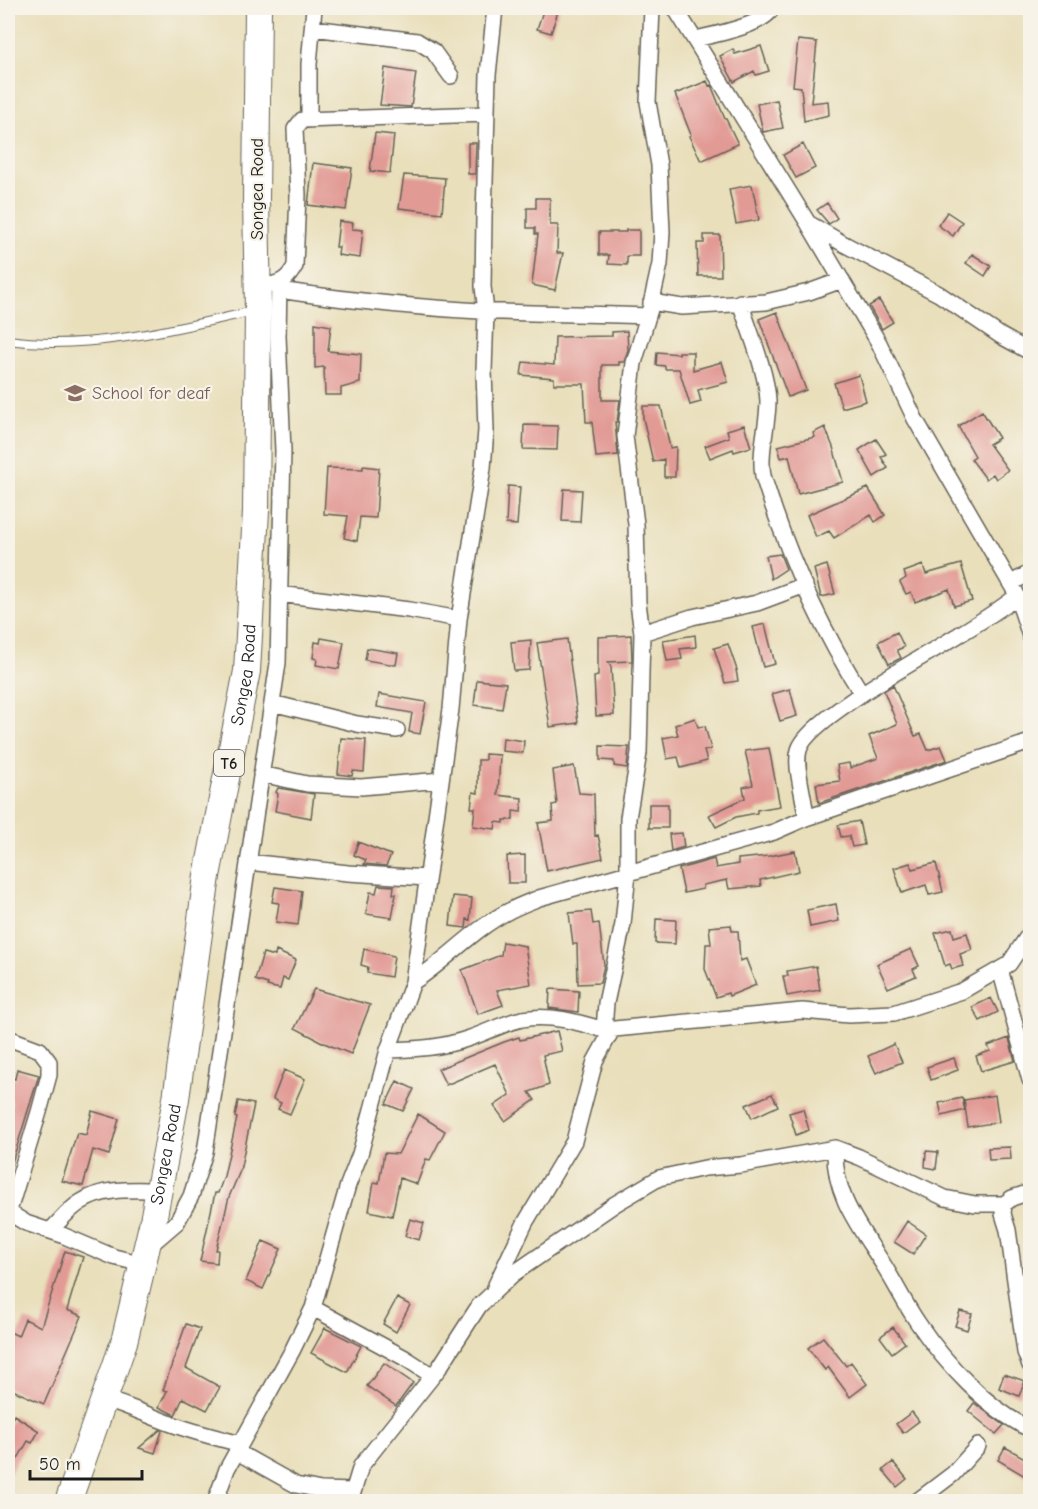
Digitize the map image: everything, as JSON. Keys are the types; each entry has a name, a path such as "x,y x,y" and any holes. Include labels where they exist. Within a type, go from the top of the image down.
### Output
{"highway":[{"name":"Songea Road","path":"68,1502 124,1342 144,1256 176,1099 207,876 247,671 268,292 256,199 258,8"}],"street":[{"path":"309,120 309,64 314,8"},
{"path":"215,1502 227,1469 313,1308 348,1185 360,1154 388,1050 413,982 451,709 459,619 484,459 486,311 483,287 487,114 488,75 495,8"},
{"path":"491,1295 525,1223 574,1141 595,1061 608,1030 606,1003 623,924 628,872 628,818 639,753 642,633 638,603 636,524 625,436 634,363 660,264 662,232 659,165 648,102 652,8"},
{"path":"675,8 808,222 879,343 915,419 1014,590 1030,636"},
{"path":"695,39 723,33 763,18 772,8"},
{"path":"313,28 417,40 433,51 451,76"},
{"path":"268,292 290,276 295,266 298,195 295,129 302,120 487,114"},
{"path":"808,222 844,244 939,294 1001,336 1030,352"},
{"path":"268,292 486,311 650,309 766,302 809,292 842,280"},
{"path":"8,1038 40,1050 49,1062 49,1075 8,1213 26,1223 114,1257 144,1256 177,1222 191,1196 205,1152 278,663 283,451 278,336 268,292"},
{"path":"740,302 768,400 760,463 762,476 794,563 847,670 862,694"},
{"path":"806,818 798,750 806,736 821,722 862,694 961,634 1014,590 1030,573"},
{"path":"642,633 692,617 757,603 805,585"},
{"path":"279,594 409,610 459,619"},
{"path":"272,703 357,724 397,730"},
{"path":"413,982 508,911 539,898 774,832 806,818 1030,742"},
{"path":"261,774 307,784 361,788 441,780"},
{"path":"248,862 348,873 427,878"},
{"path":"388,1050 446,1046 522,1019 548,1018 579,1022 608,1030 802,1011 849,1015 894,1013 962,991 1009,964 1030,933"},
{"path":"1000,969 1030,1080"},
{"path":"835,1148 834,1167 837,1182 847,1205 919,1324 940,1353 975,1389 1014,1422 1030,1429"},
{"path":"104,1399 125,1404 170,1424 239,1448 296,1485 351,1496 361,1466 433,1376 479,1306 513,1274 615,1204 659,1178 705,1168 741,1166 835,1148 945,1198 975,1204 1004,1204 1012,1198 1030,1192"},
{"path":"50,1231 80,1202 102,1192 158,1191"},
{"path":"1004,1204 1003,1214 1008,1230 1025,1352 1030,1365"},
{"path":"313,1308 405,1358 433,1376"},
{"path":"916,1502 953,1474 978,1446"}],"lane":[{"path":"8,341 102,340 182,328 268,292"}],"building":[{"path":"544,8 559,8 551,33 537,29"},
{"path":"798,40 817,42 811,103 828,101 829,115 804,121 801,87 793,86"},
{"path":"761,46 769,71 756,75 754,71 734,82 720,56 733,49 735,54"},
{"path":"385,68 416,73 411,107 380,105"},
{"path":"707,81 709,86 711,85 738,144 701,161 689,136 691,135 675,94"},
{"path":"777,100 783,128 763,132 757,104"},
{"path":"375,133 394,135 390,173 370,171"},
{"path":"468,143 476,143 475,174 468,174"},
{"path":"803,144 815,168 796,178 783,155"},
{"path":"313,163 352,168 346,210 308,205"},
{"path":"404,175 445,178 442,213 399,208"},
{"path":"752,185 759,220 736,224 729,189"},
{"path":"536,198 550,198 550,225 558,225 557,253 563,253 555,290 532,285 538,234 535,234 535,228 527,228 527,208 536,208"},
{"path":"827,203 837,218 829,224 817,210"},
{"path":"947,212 962,222 953,236 938,225"},
{"path":"339,221 353,223 352,229 363,230 360,258 338,255 339,247 336,247"},
{"path":"626,230 639,230 639,256 627,256 627,265 608,264 609,255 599,255 599,232 626,232"},
{"path":"704,235 720,235 721,276 698,276 697,243 704,243"},
{"path":"972,254 991,266 985,276 966,263"},
{"path":"879,300 893,322 882,329 869,306"},
{"path":"777,312 806,390 788,397 759,319"},
{"path":"315,323 331,326 328,351 361,354 360,383 341,388 341,395 325,395 324,367 315,368"},
{"path":"627,331 628,350 624,362 619,362 619,365 602,365 602,400 620,400 617,422 615,422 618,455 596,457 592,422 586,422 584,384 554,384 554,378 521,375 523,362 554,365 555,337 612,336 612,332"},
{"path":"657,352 679,354 679,352 693,352 693,370 722,362 728,382 698,390 701,402 690,405 679,369 665,369 665,366 656,365"},
{"path":"859,375 866,401 842,408 834,383"},
{"path":"643,406 661,406 670,448 676,447 675,477 664,477 664,459 653,462 643,418"},
{"path":"982,411 999,438 989,444 1008,470 996,479 993,474 986,479 971,459 975,456 958,426"},
{"path":"524,425 558,426 557,450 523,449"},
{"path":"744,425 751,447 734,452 733,449 710,458 705,446 729,437 727,430"},
{"path":"825,427 843,482 798,494 789,456 781,458 778,446 815,437 813,433"},
{"path":"876,439 886,454 881,457 888,468 874,477 859,450"},
{"path":"363,466 379,468 376,518 360,517 357,541 344,538 348,516 324,514 327,468 363,469"},
{"path":"508,486 520,487 517,525 506,524"},
{"path":"868,488 885,515 875,522 871,515 834,538 829,531 816,537 807,515"},
{"path":"564,489 582,490 580,522 562,521"},
{"path":"780,554 786,569 771,579 766,556"},
{"path":"961,564 972,601 954,606 949,589 915,602 911,592 906,594 900,582 906,578 904,572 923,565 926,574"},
{"path":"827,565 835,594 821,597 814,569"},
{"path":"765,624 775,664 763,667 753,627"},
{"path":"897,632 904,647 897,650 901,658 889,664 878,642"},
{"path":"631,635 632,661 608,662 611,667 614,715 596,716 594,677 598,676 598,637"},
{"path":"695,635 696,647 680,649 682,659 667,661 663,640"},
{"path":"321,638 344,642 339,669 316,665 317,659 313,658 315,642 320,643"},
{"path":"567,639 578,723 550,727 537,643"},
{"path":"531,640 529,670 514,671 511,642"},
{"path":"728,644 737,670 738,681 725,683 714,648"},
{"path":"367,648 398,653 396,665 365,660"},
{"path":"477,680 506,683 502,709 474,705"},
{"path":"893,685 915,736 921,734 928,750 941,746 947,760 819,803 816,784 840,781 837,765 849,763 850,768 878,758 869,736 897,724 884,691"},
{"path":"790,689 797,716 780,721 772,694"},
{"path":"379,694 426,702 420,734 409,732 412,713 377,707"},
{"path":"695,718 698,727 705,726 711,749 704,751 707,761 681,768 678,757 667,759 663,738 678,735 675,725"},
{"path":"341,738 366,740 364,772 353,771 352,776 338,774"},
{"path":"503,738 524,741 523,753 502,751"},
{"path":"600,746 629,747 627,768 614,766 614,761 600,760"},
{"path":"769,748 780,806 757,810 757,813 736,817 716,827 709,815 745,798 743,787 753,785 745,751"},
{"path":"485,754 500,755 498,795 522,798 521,812 513,811 513,820 504,820 504,823 496,822 495,829 473,826 475,808 471,808 473,792 478,793 478,760 485,760"},
{"path":"574,766 579,793 594,794 595,836 598,835 603,858 547,871 538,823 553,821 552,805 557,804 553,770"},
{"path":"278,788 314,794 311,818 275,811"},
{"path":"649,804 668,804 668,828 649,828"},
{"path":"859,821 864,845 852,847 849,836 841,837 838,825"},
{"path":"682,833 684,847 671,851 669,834"},
{"path":"358,842 391,855 386,866 364,864 366,860 354,855"},
{"path":"795,851 799,871 760,880 761,886 729,889 727,880 703,885 703,889 684,893 679,869 714,859 716,868 738,864 738,859"},
{"path":"525,855 525,883 508,883 507,856"},
{"path":"910,863 912,869 936,863 943,892 929,895 926,885 902,893 894,868"},
{"path":"378,885 394,886 393,894 396,894 392,918 366,914 370,892 376,893"},
{"path":"275,887 302,891 298,925 276,922 279,903 272,902"},
{"path":"453,896 472,898 470,920 467,919 466,928 450,926"},
{"path":"836,904 839,921 810,927 807,910"},
{"path":"591,911 593,924 599,923 604,965 600,983 578,984 577,944 573,944 569,913"},
{"path":"656,919 676,920 675,944 655,943"},
{"path":"731,925 732,931 738,931 740,961 746,959 756,985 729,996 728,993 716,997 705,969 706,944 711,944 709,927"},
{"path":"952,929 954,937 967,933 972,950 960,954 963,966 952,969 950,964 945,966 935,933"},
{"path":"503,942 525,946 531,984 497,990 503,1005 478,1014 462,970 501,955"},
{"path":"364,949 394,956 391,977 367,973 368,967 361,965"},
{"path":"911,949 919,966 913,969 916,976 888,988 877,964"},
{"path":"276,951 296,960 288,980 283,978 280,989 255,980 263,953 275,956"},
{"path":"816,966 820,990 787,996 783,976 788,976 787,971"},
{"path":"314,989 370,1005 351,1054 295,1028"},
{"path":"550,989 579,991 578,1012 549,1008"},
{"path":"991,998 998,1012 980,1021 972,1007"},
{"path":"557,1031 562,1051 543,1055 549,1085 529,1092 535,1100 505,1121 494,1106 510,1095 495,1064 446,1085 438,1069 519,1037 520,1040"},
{"path":"1009,1038 1015,1061 981,1071 976,1056 990,1051 988,1046"},
{"path":"894,1044 902,1062 876,1073 868,1056"},
{"path":"954,1058 958,1070 931,1080 927,1067"},
{"path":"17,1069 39,1075 10,1169 8,1169 8,1137 12,1123 8,1121 8,1115 12,1101 8,1100 8,1090 11,1078 15,1079"},
{"path":"284,1070 305,1079 290,1114 278,1109 281,1103 273,1099"},
{"path":"397,1081 414,1089 403,1111 386,1104"},
{"path":"772,1094 778,1106 752,1118 746,1105"},
{"path":"995,1095 999,1122 968,1127 964,1100"},
{"path":"962,1098 965,1110 942,1116 939,1103"},
{"path":"238,1101 254,1104 240,1171 229,1197 216,1250 218,1250 217,1263 200,1261 215,1193 218,1193 224,1176 237,1118 235,1117"},
{"path":"803,1109 809,1130 796,1135 789,1113"},
{"path":"92,1111 119,1119 109,1155 93,1150 83,1186 62,1181 77,1133 86,1135"},
{"path":"418,1114 445,1131 430,1160 426,1159 417,1184 400,1178 392,1216 369,1211 374,1182 379,1183 384,1153 398,1154"},
{"path":"1010,1147 1011,1159 989,1160 988,1148"},
{"path":"926,1151 938,1152 936,1169 925,1167"},
{"path":"410,1219 424,1223 419,1240 405,1236"},
{"path":"907,1221 926,1234 913,1254 894,1242"},
{"path":"263,1241 281,1249 263,1289 246,1281"},
{"path":"65,1251 83,1257 67,1310 82,1316 44,1404 8,1388 8,1331 18,1336 25,1319 41,1327"},
{"path":"397,1298 410,1305 396,1332 383,1324"},
{"path":"960,1311 972,1314 967,1330 955,1326"},
{"path":"186,1324 200,1329 186,1368 220,1387 207,1410 183,1398 175,1415 159,1407 167,1391 163,1390"},
{"path":"893,1327 905,1343 892,1353 880,1337"},
{"path":"325,1328 361,1346 347,1372 311,1353"},
{"path":"823,1337 846,1366 851,1362 867,1384 850,1397 828,1367 825,1370 808,1348"},
{"path":"384,1363 413,1383 396,1406 367,1386"},
{"path":"1004,1374 1025,1381 1019,1396 999,1388"},
{"path":"974,1403 1004,1425 996,1434 968,1411"},
{"path":"912,1412 919,1421 903,1433 896,1424"},
{"path":"14,1415 39,1431 32,1443 28,1441 8,1476 8,1426"},
{"path":"160,1430 162,1431 155,1453 139,1448"},
{"path":"1005,1447 1030,1461 1030,1479 998,1460"},
{"path":"893,1462 907,1479 897,1487 883,1470"}],"place":[{"name":"School for deaf","path":"75,393"}]}
